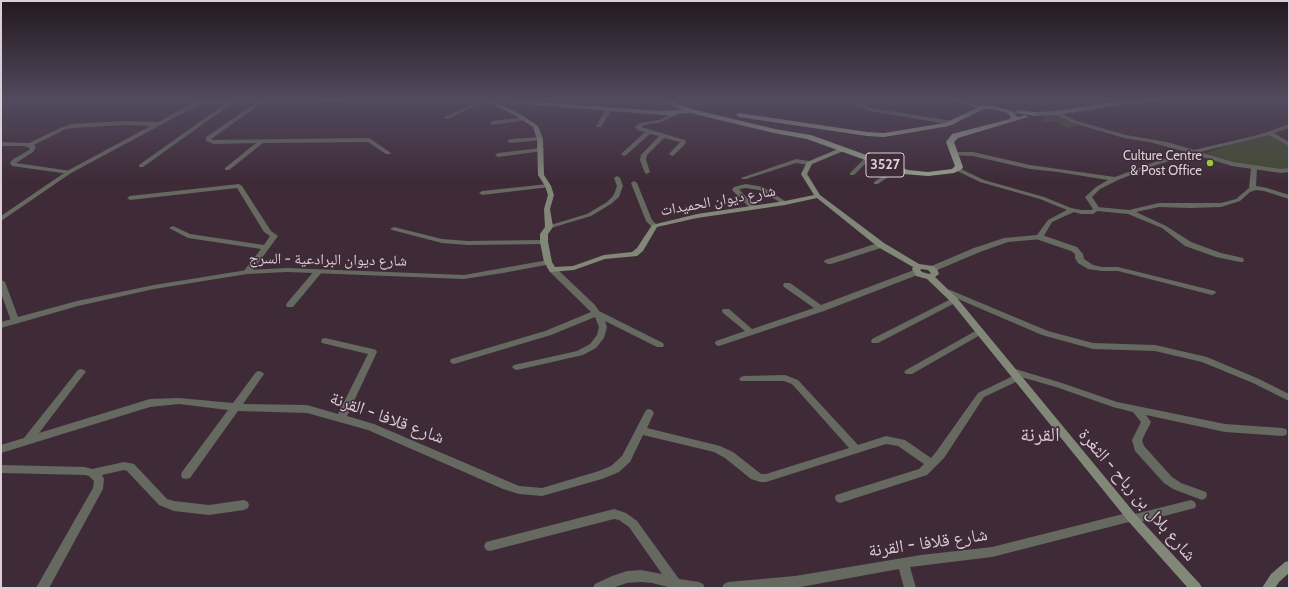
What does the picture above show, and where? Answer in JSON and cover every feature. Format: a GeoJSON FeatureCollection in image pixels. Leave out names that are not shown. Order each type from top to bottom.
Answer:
{"type":"FeatureCollection","features":[{"type":"Feature","properties":{"kind":"main road"},"geometry":{"type":"LineString","coordinates":[[536,127],[540,139],[541,175],[548,186],[551,195],[547,208],[549,227],[544,234],[544,242],[551,266]]}},
{"type":"Feature","properties":{"kind":"main road","name":"3527"},"geometry":{"type":"LineString","coordinates":[[761,127],[808,137],[906,172],[928,174],[954,171],[957,169]]}},
{"type":"Feature","properties":{"kind":"main road","name":"3527"},"geometry":{"type":"LineString","coordinates":[[816,127],[884,135],[931,127]]}},
{"type":"Feature","properties":{"kind":"main road"},"geometry":{"type":"LineString","coordinates":[[956,127],[960,129],[975,129]]}},
{"type":"Feature","properties":{"kind":"main road"},"geometry":{"type":"LineString","coordinates":[[957,169],[959,167],[958,161],[950,142],[955,136],[981,127]]}},
{"type":"Feature","properties":{"kind":"main road"},"geometry":{"type":"LineString","coordinates":[[830,144],[834,148],[834,152]]}},
{"type":"Feature","properties":{"kind":"main road"},"geometry":{"type":"LineString","coordinates":[[855,153],[840,150],[834,152],[809,163],[804,174],[818,196],[881,245],[917,269],[923,276],[931,273]]}},
{"type":"Feature","properties":{"kind":"main road","name":"شارع ديوان الحميدات"},"geometry":{"type":"LineString","coordinates":[[551,266],[574,268],[604,257],[634,254],[640,249],[654,226],[697,216],[785,203],[818,196]]}},
{"type":"Feature","properties":{"kind":"main road","name":"شارع بلال بن رباح - الثغرة"},"geometry":{"type":"LineString","coordinates":[[931,273],[1132,518],[1196,588]]}},
{"type":"Feature","properties":{"kind":"main road"},"geometry":{"type":"LineString","coordinates":[[1268,588],[1289,566]]}},
{"type":"Feature","properties":{"kind":"street"},"geometry":{"type":"LineString","coordinates":[[1,144],[30,144],[67,127]]}},
{"type":"Feature","properties":{"kind":"street"},"geometry":{"type":"LineString","coordinates":[[1,219],[69,172],[151,127]]}},
{"type":"Feature","properties":{"kind":"street"},"geometry":{"type":"LineString","coordinates":[[141,166],[195,127]]}},
{"type":"Feature","properties":{"kind":"street"},"geometry":{"type":"LineString","coordinates":[[224,127],[208,139],[212,142],[369,140],[388,153]]}},
{"type":"Feature","properties":{"kind":"street"},"geometry":{"type":"LineString","coordinates":[[638,127],[639,129],[683,142],[672,154]]}},
{"type":"Feature","properties":{"kind":"street"},"geometry":{"type":"LineString","coordinates":[[1094,127],[1126,137],[1149,140],[1232,164],[1281,171],[1289,170]]}},
{"type":"Feature","properties":{"kind":"street"},"geometry":{"type":"LineString","coordinates":[[1097,209],[1088,196],[1098,188],[1116,179],[1194,152],[1269,133],[1285,127]]}},
{"type":"Feature","properties":{"kind":"street"},"geometry":{"type":"LineString","coordinates":[[624,154],[649,132]]}},
{"type":"Feature","properties":{"kind":"street"},"geometry":{"type":"LineString","coordinates":[[1269,133],[1289,144]]}},
{"type":"Feature","properties":{"kind":"street"},"geometry":{"type":"LineString","coordinates":[[647,172],[643,160],[644,154],[662,136]]}},
{"type":"Feature","properties":{"kind":"street"},"geometry":{"type":"LineString","coordinates":[[510,141],[540,139]]}},
{"type":"Feature","properties":{"kind":"street"},"geometry":{"type":"LineString","coordinates":[[228,169],[261,142]]}},
{"type":"Feature","properties":{"kind":"street"},"geometry":{"type":"LineString","coordinates":[[30,144],[34,147],[33,150],[14,161],[13,164],[69,172]]}},
{"type":"Feature","properties":{"kind":"street"},"geometry":{"type":"LineString","coordinates":[[498,155],[541,150]]}},
{"type":"Feature","properties":{"kind":"street"},"geometry":{"type":"LineString","coordinates":[[954,152],[973,154],[1030,167],[1065,171],[1106,179],[1116,179]]}},
{"type":"Feature","properties":{"kind":"street"},"geometry":{"type":"LineString","coordinates":[[852,174],[868,158]]}},
{"type":"Feature","properties":{"kind":"street"},"geometry":{"type":"LineString","coordinates":[[744,178],[797,161],[809,163]]}},
{"type":"Feature","properties":{"kind":"street"},"geometry":{"type":"LineString","coordinates":[[1252,189],[1254,168]]}},
{"type":"Feature","properties":{"kind":"street"},"geometry":{"type":"LineString","coordinates":[[876,183],[896,169]]}},
{"type":"Feature","properties":{"kind":"street"},"geometry":{"type":"LineString","coordinates":[[957,169],[982,181],[1042,198],[1073,210],[1093,212],[1097,209],[1128,212],[1164,227],[1188,244],[1219,255],[1240,260]]}},
{"type":"Feature","properties":{"kind":"street"},"geometry":{"type":"LineString","coordinates":[[549,227],[589,215],[609,203],[616,197],[620,186],[617,178]]}},
{"type":"Feature","properties":{"kind":"street"},"geometry":{"type":"LineString","coordinates":[[634,183],[649,220],[654,226]]}},
{"type":"Feature","properties":{"kind":"street"},"geometry":{"type":"LineString","coordinates":[[130,198],[239,186],[268,232],[274,236],[247,272]]}},
{"type":"Feature","properties":{"kind":"street"},"geometry":{"type":"LineString","coordinates":[[482,193],[548,186]]}},
{"type":"Feature","properties":{"kind":"street"},"geometry":{"type":"LineString","coordinates":[[753,208],[735,190],[736,188],[746,186],[761,188],[785,203]]}},
{"type":"Feature","properties":{"kind":"street"},"geometry":{"type":"LineString","coordinates":[[1128,212],[1159,205],[1196,206],[1225,204],[1238,200],[1252,189],[1265,189],[1289,197]]}},
{"type":"Feature","properties":{"kind":"street"},"geometry":{"type":"LineString","coordinates":[[1039,236],[1050,221],[1073,210]]}},
{"type":"Feature","properties":{"kind":"street"},"geometry":{"type":"LineString","coordinates":[[173,228],[188,236],[265,247]]}},
{"type":"Feature","properties":{"kind":"street"},"geometry":{"type":"LineString","coordinates":[[394,229],[442,241],[468,243],[544,242]]}},
{"type":"Feature","properties":{"kind":"street"},"geometry":{"type":"LineString","coordinates":[[931,273],[977,250],[1007,240],[1039,236],[1072,248],[1078,253],[1081,261],[1091,267],[1122,270],[1212,293]]}},
{"type":"Feature","properties":{"kind":"street"},"geometry":{"type":"LineString","coordinates":[[828,262],[881,245]]}},
{"type":"Feature","properties":{"kind":"street"},"geometry":{"type":"LineString","coordinates":[[517,367],[573,355],[593,346],[603,332],[602,322],[592,307],[551,266]]}},
{"type":"Feature","properties":{"kind":"street","name":"شارع ديوان البرادعية - السرج"},"geometry":{"type":"LineString","coordinates":[[1,325],[77,304],[154,286],[247,272],[287,270],[464,277],[551,266]]}},
{"type":"Feature","properties":{"kind":"street"},"geometry":{"type":"LineString","coordinates":[[719,343],[821,309],[917,269]]}},
{"type":"Feature","properties":{"kind":"street"},"geometry":{"type":"LineString","coordinates":[[290,305],[318,272]]}},
{"type":"Feature","properties":{"kind":"street"},"geometry":{"type":"LineString","coordinates":[[1,282],[15,321]]}},
{"type":"Feature","properties":{"kind":"street"},"geometry":{"type":"LineString","coordinates":[[787,285],[821,309]]}},
{"type":"Feature","properties":{"kind":"street"},"geometry":{"type":"LineString","coordinates":[[875,341],[951,296],[1038,331],[1100,347],[1155,348],[1204,359],[1256,381],[1289,398]]}},
{"type":"Feature","properties":{"kind":"street"},"geometry":{"type":"LineString","coordinates":[[726,311],[751,332]]}},
{"type":"Feature","properties":{"kind":"street"},"geometry":{"type":"LineString","coordinates":[[454,361],[548,333],[596,313],[660,345]]}},
{"type":"Feature","properties":{"kind":"street"},"geometry":{"type":"LineString","coordinates":[[909,372],[979,332]]}},
{"type":"Feature","properties":{"kind":"street"},"geometry":{"type":"LineString","coordinates":[[325,341],[373,352],[341,418]]}},
{"type":"Feature","properties":{"kind":"street"},"geometry":{"type":"LineString","coordinates":[[28,440],[80,372]]}},
{"type":"Feature","properties":{"kind":"street"},"geometry":{"type":"LineString","coordinates":[[186,475],[259,374]]}},
{"type":"Feature","properties":{"kind":"street"},"geometry":{"type":"LineString","coordinates":[[840,498],[923,472],[932,464],[981,395],[1014,374],[1059,385],[1116,405],[1225,428],[1282,432]]}},
{"type":"Feature","properties":{"kind":"street"},"geometry":{"type":"LineString","coordinates":[[744,379],[785,378],[795,382],[856,449]]}},
{"type":"Feature","properties":{"kind":"street","name":"شارع قلافا - القرنة"},"geometry":{"type":"LineString","coordinates":[[1,449],[150,403],[179,401],[234,407],[311,409],[378,430],[507,486],[542,492],[602,475],[615,469],[626,459],[649,413]]}},
{"type":"Feature","properties":{"kind":"street"},"geometry":{"type":"LineString","coordinates":[[1136,409],[1146,422],[1137,440],[1139,448],[1168,480],[1202,495]]}},
{"type":"Feature","properties":{"kind":"street"},"geometry":{"type":"LineString","coordinates":[[640,430],[716,449],[729,455],[754,476],[760,478],[766,478],[884,440],[892,440],[904,445],[932,464]]}},
{"type":"Feature","properties":{"kind":"street"},"geometry":{"type":"LineString","coordinates":[[1,469],[92,473],[124,466],[130,467],[163,502],[174,506],[221,510],[244,505]]}},
{"type":"Feature","properties":{"kind":"street"},"geometry":{"type":"LineString","coordinates":[[42,588],[98,489],[99,480],[92,473]]}},
{"type":"Feature","properties":{"kind":"street","name":"شارع قلافا - القرنة"},"geometry":{"type":"LineString","coordinates":[[728,588],[795,582],[921,560],[992,552],[1192,505]]}},
{"type":"Feature","properties":{"kind":"street"},"geometry":{"type":"LineString","coordinates":[[490,546],[614,514],[622,516],[633,524],[676,584]]}},
{"type":"Feature","properties":{"kind":"street"},"geometry":{"type":"LineString","coordinates":[[903,564],[910,588]]}},
{"type":"Feature","properties":{"kind":"street"},"geometry":{"type":"LineString","coordinates":[[599,588],[616,580],[630,576],[652,577],[676,584],[699,588]]}},
{"type":"Feature","properties":{"kind":"green space"},"geometry":{"type":"Polygon","coordinates":[[[1266,132],[1289,145],[1289,168],[1279,170],[1230,162],[1206,153],[1266,132]]]}},
{"type":"Feature","properties":{"kind":"place","name":"Culture Centre & Post Office"},"geometry":{"type":"Point","coordinates":[1210,163]}},
{"type":"Feature","properties":{"kind":"district","name":"القرنة"},"geometry":{"type":"Point","coordinates":[1040,435]}}]}
